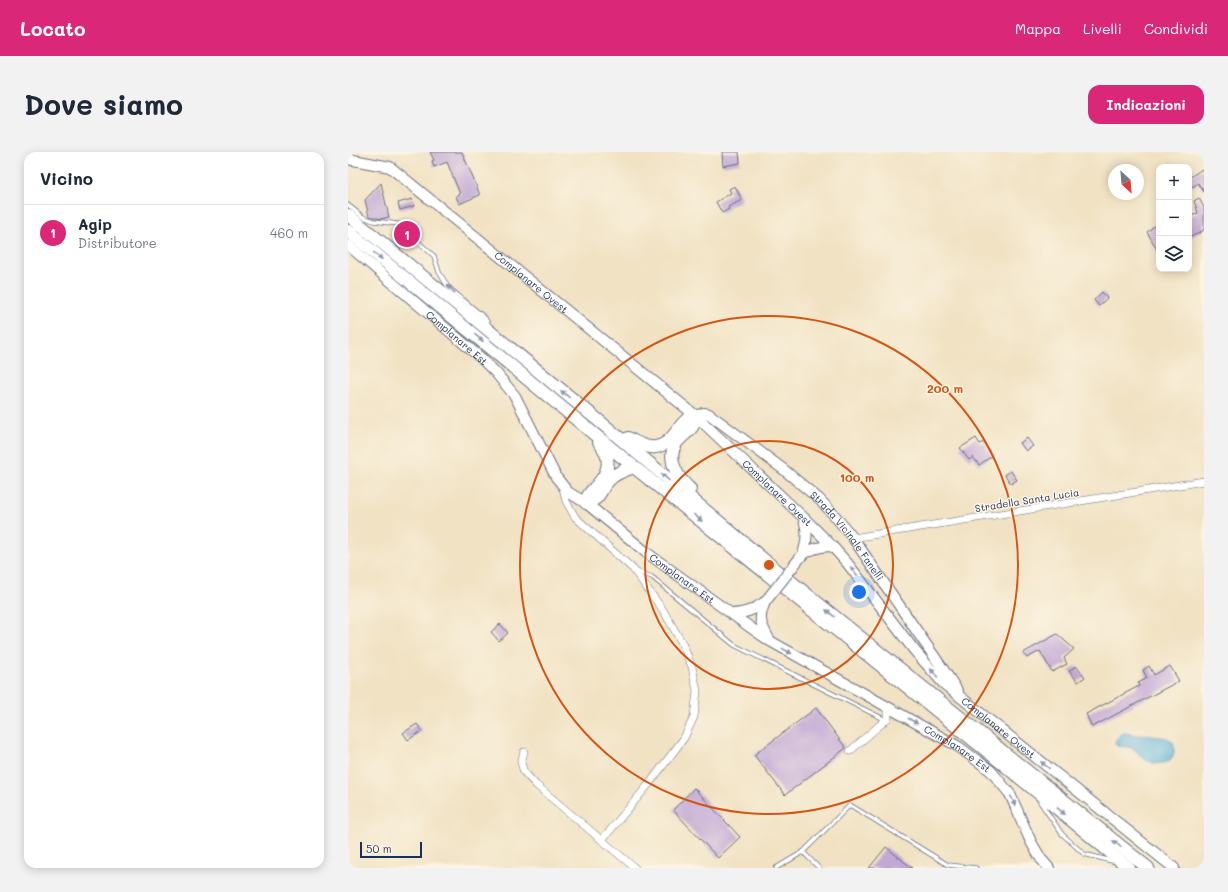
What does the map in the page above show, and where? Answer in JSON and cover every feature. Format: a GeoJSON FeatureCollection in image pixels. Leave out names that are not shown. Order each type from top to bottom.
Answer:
{"type":"FeatureCollection","features":[{"type":"Feature","properties":{"kind":"highway"},"geometry":{"type":"LineString","coordinates":[[348,215],[496,338],[604,425],[770,564],[1148,868]]}},
{"type":"Feature","properties":{"kind":"highway"},"geometry":{"type":"LineString","coordinates":[[348,231],[634,467],[1008,768],[1129,868]]}},
{"type":"Feature","properties":{"kind":"highway"},"geometry":{"type":"LineString","coordinates":[[604,425],[641,446],[650,448],[658,447],[667,442],[683,422],[688,418],[696,416],[695,425],[675,444],[673,460],[676,472],[684,484],[738,529],[770,564]]}},
{"type":"Feature","properties":{"kind":"highway"},"geometry":{"type":"LineString","coordinates":[[588,428],[606,451],[608,463],[604,476],[587,496],[586,504],[594,501],[598,497],[609,479],[621,471],[634,467]]}},
{"type":"Feature","properties":{"kind":"main road","name":"Complanare Ovest"},"geometry":{"type":"LineString","coordinates":[[348,159],[390,167],[696,416],[832,546],[848,564],[919,656],[943,683],[1174,868]]}},
{"type":"Feature","properties":{"kind":"main road","name":"Complanare Est"},"geometry":{"type":"LineString","coordinates":[[348,245],[482,359],[496,373],[515,396],[556,477],[568,492],[586,504],[648,553],[770,641],[959,747],[991,771],[1010,794],[1031,842],[1041,859],[1049,868]]}},
{"type":"Feature","properties":{"kind":"main road","name":"Strada Vicinale Fanelli"},"geometry":{"type":"LineString","coordinates":[[696,416],[703,413],[709,414],[783,469],[820,499],[852,538],[962,699]]}},
{"type":"Feature","properties":{"kind":"main road"},"geometry":{"type":"LineString","coordinates":[[731,614],[749,612],[765,602],[803,554],[807,541],[807,530],[803,517]]}},
{"type":"Feature","properties":{"kind":"main road"},"geometry":{"type":"LineString","coordinates":[[803,554],[821,546],[832,546]]}},
{"type":"Feature","properties":{"kind":"main road"},"geometry":{"type":"LineString","coordinates":[[765,602],[760,618],[762,627],[770,641]]}},
{"type":"Feature","properties":{"kind":"street","name":"Stradella Santa Lucia"},"geometry":{"type":"LineString","coordinates":[[852,538],[1204,481]]}},
{"type":"Feature","properties":{"kind":"street"},"geometry":{"type":"LineString","coordinates":[[563,486],[566,501],[576,517],[633,569],[663,610],[682,643],[692,667],[697,691],[694,716],[684,738],[649,784],[602,840]]}},
{"type":"Feature","properties":{"kind":"street"},"geometry":{"type":"LineString","coordinates":[[850,751],[888,718],[888,712],[884,705]]}},
{"type":"Feature","properties":{"kind":"street"},"geometry":{"type":"LineString","coordinates":[[524,752],[521,763],[524,772],[536,785],[635,868]]}},
{"type":"Feature","properties":{"kind":"lane"},"geometry":{"type":"LineString","coordinates":[[348,205],[362,217],[374,221],[398,224],[434,256],[439,272],[448,287],[485,318],[496,338]]}},
{"type":"Feature","properties":{"kind":"lane"},"geometry":{"type":"LineString","coordinates":[[633,569],[652,577],[734,645],[886,720]]}},
{"type":"Feature","properties":{"kind":"lane"},"geometry":{"type":"LineString","coordinates":[[1008,768],[1020,783],[1031,793]]}},
{"type":"Feature","properties":{"kind":"lane"},"geometry":{"type":"LineString","coordinates":[[1036,798],[1042,803],[1062,834],[1084,854],[1111,860],[1124,868]]}},
{"type":"Feature","properties":{"kind":"lane"},"geometry":{"type":"LineString","coordinates":[[776,868],[803,852],[850,805],[948,865],[976,868]]}},
{"type":"Feature","properties":{"kind":"lane"},"geometry":{"type":"LineString","coordinates":[[803,852],[819,868]]}},
{"type":"Feature","properties":{"kind":"water"},"geometry":{"type":"Polygon","coordinates":[[[1124,733],[1168,738],[1173,743],[1174,753],[1169,760],[1165,762],[1151,762],[1144,759],[1132,748],[1117,746],[1115,743],[1116,739],[1124,733]]]}},
{"type":"Feature","properties":{"kind":"building"},"geometry":{"type":"Polygon","coordinates":[[[430,152],[462,152],[480,195],[459,204],[456,196],[460,194],[447,162],[434,167],[432,161],[434,160],[430,152]]]}},
{"type":"Feature","properties":{"kind":"building"},"geometry":{"type":"Polygon","coordinates":[[[722,152],[739,152],[740,163],[723,166],[722,152]]]}},
{"type":"Feature","properties":{"kind":"building"},"geometry":{"type":"Polygon","coordinates":[[[1202,169],[1204,173],[1204,192],[1198,183],[1193,187],[1192,186],[1192,176],[1202,169]]]}},
{"type":"Feature","properties":{"kind":"building"},"geometry":{"type":"Polygon","coordinates":[[[381,183],[389,217],[381,219],[369,216],[365,200],[381,183]]]}},
{"type":"Feature","properties":{"kind":"building"},"geometry":{"type":"Polygon","coordinates":[[[735,186],[742,200],[728,207],[729,209],[722,213],[716,202],[731,193],[729,189],[735,186]]]}},
{"type":"Feature","properties":{"kind":"building"},"geometry":{"type":"Polygon","coordinates":[[[1199,198],[1204,208],[1204,230],[1192,236],[1192,216],[1198,213],[1194,201],[1199,198]]]}},
{"type":"Feature","properties":{"kind":"building"},"geometry":{"type":"Polygon","coordinates":[[[412,199],[414,206],[400,210],[398,203],[412,199]]]}},
{"type":"Feature","properties":{"kind":"building"},"geometry":{"type":"Polygon","coordinates":[[[1156,226],[1156,248],[1147,232],[1156,226]]]}},
{"type":"Feature","properties":{"kind":"building"},"geometry":{"type":"Polygon","coordinates":[[[1102,292],[1107,298],[1099,306],[1094,300],[1102,292]]]}},
{"type":"Feature","properties":{"kind":"building"},"geometry":{"type":"Polygon","coordinates":[[[976,438],[980,444],[983,442],[992,456],[979,465],[973,457],[969,460],[960,448],[976,438]]]}},
{"type":"Feature","properties":{"kind":"building"},"geometry":{"type":"Polygon","coordinates":[[[1027,438],[1033,446],[1026,451],[1020,443],[1027,438]]]}},
{"type":"Feature","properties":{"kind":"building"},"geometry":{"type":"Polygon","coordinates":[[[1011,471],[1017,480],[1011,484],[1005,475],[1011,471]]]}},
{"type":"Feature","properties":{"kind":"building"},"geometry":{"type":"Polygon","coordinates":[[[500,624],[508,633],[499,641],[491,632],[500,624]]]}},
{"type":"Feature","properties":{"kind":"building"},"geometry":{"type":"Polygon","coordinates":[[[1057,634],[1074,649],[1064,658],[1067,664],[1052,672],[1040,651],[1027,658],[1023,653],[1057,634]]]}},
{"type":"Feature","properties":{"kind":"building"},"geometry":{"type":"Polygon","coordinates":[[[1076,666],[1085,677],[1078,682],[1069,671],[1076,666]]]}},
{"type":"Feature","properties":{"kind":"building"},"geometry":{"type":"Polygon","coordinates":[[[1149,666],[1154,675],[1170,666],[1179,681],[1092,727],[1086,714],[1139,686],[1138,683],[1147,678],[1143,670],[1149,666]]]}},
{"type":"Feature","properties":{"kind":"building"},"geometry":{"type":"Polygon","coordinates":[[[816,708],[846,748],[785,795],[754,755],[816,708]]]}},
{"type":"Feature","properties":{"kind":"building"},"geometry":{"type":"Polygon","coordinates":[[[417,724],[422,731],[408,740],[403,733],[417,724]]]}},
{"type":"Feature","properties":{"kind":"building"},"geometry":{"type":"Polygon","coordinates":[[[694,788],[740,837],[718,858],[673,810],[694,788]]]}},
{"type":"Feature","properties":{"kind":"building"},"geometry":{"type":"Polygon","coordinates":[[[886,847],[912,868],[869,868],[886,847]]]}},
{"type":"Feature","properties":{"kind":"place","name":"Agip"},"geometry":{"type":"Point","coordinates":[407,234]}}]}
